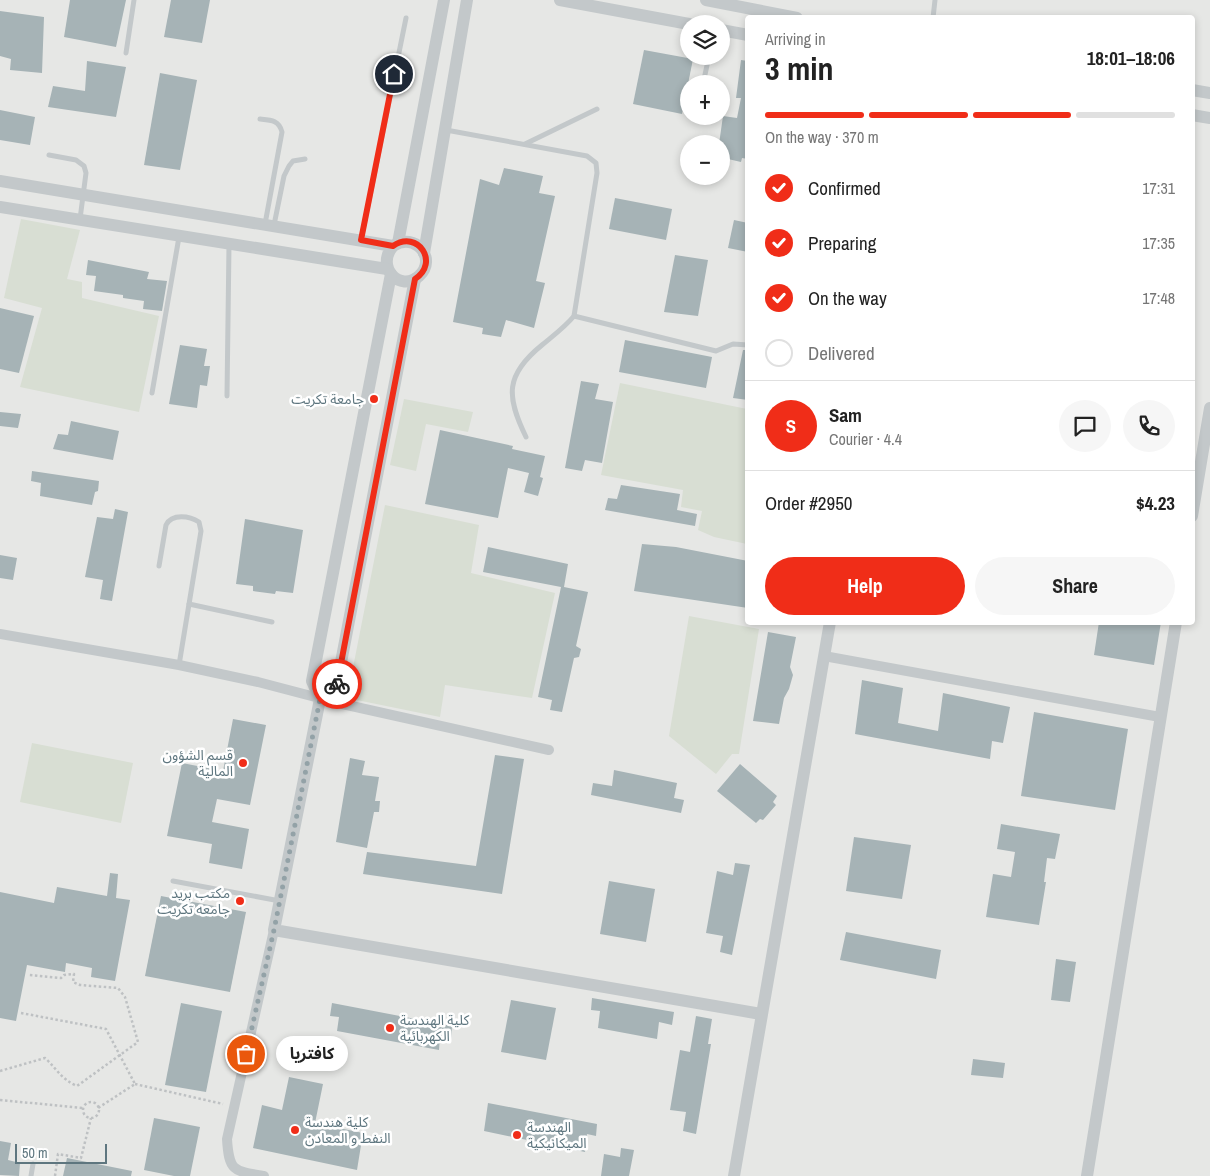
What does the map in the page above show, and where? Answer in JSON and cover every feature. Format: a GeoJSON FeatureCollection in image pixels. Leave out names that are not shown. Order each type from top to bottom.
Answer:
{"type":"FeatureCollection","features":[{"type":"Feature","properties":{"kind":"street"},"geometry":{"type":"LineString","coordinates":[[264,1176],[240,1172],[228,1159],[227,1139],[274,930],[320,699],[312,681],[389,271],[386,256],[395,244],[444,0]]}},
{"type":"Feature","properties":{"kind":"street"},"geometry":{"type":"LineString","coordinates":[[0,208],[389,271],[402,281],[415,279],[426,265],[424,253],[467,0]]}},
{"type":"Feature","properties":{"kind":"street"},"geometry":{"type":"LineString","coordinates":[[560,0],[680,22]]}},
{"type":"Feature","properties":{"kind":"street"},"geometry":{"type":"LineString","coordinates":[[706,0],[782,15]]}},
{"type":"Feature","properties":{"kind":"street"},"geometry":{"type":"LineString","coordinates":[[730,32],[745,34]]}},
{"type":"Feature","properties":{"kind":"street"},"geometry":{"type":"LineString","coordinates":[[1195,90],[1210,93]]}},
{"type":"Feature","properties":{"kind":"street"},"geometry":{"type":"LineString","coordinates":[[1195,116],[1210,118]]}},
{"type":"Feature","properties":{"kind":"street"},"geometry":{"type":"LineString","coordinates":[[0,181],[361,240],[395,244],[406,241],[413,242],[420,246],[424,253]]}},
{"type":"Feature","properties":{"kind":"street"},"geometry":{"type":"LineString","coordinates":[[320,699],[337,683],[415,279]]}},
{"type":"Feature","properties":{"kind":"street"},"geometry":{"type":"LineString","coordinates":[[1195,500],[1208,431],[1210,408]]}},
{"type":"Feature","properties":{"kind":"street"},"geometry":{"type":"LineString","coordinates":[[734,1176],[829,625]]}},
{"type":"Feature","properties":{"kind":"street"},"geometry":{"type":"LineString","coordinates":[[1087,1176],[1175,625]]}},
{"type":"Feature","properties":{"kind":"street"},"geometry":{"type":"LineString","coordinates":[[0,634],[179,664],[258,682],[320,699],[548,750]]}},
{"type":"Feature","properties":{"kind":"street"},"geometry":{"type":"LineString","coordinates":[[824,656],[1160,717]]}},
{"type":"Feature","properties":{"kind":"street"},"geometry":{"type":"LineString","coordinates":[[274,930],[761,1014]]}},
{"type":"Feature","properties":{"kind":"lane"},"geometry":{"type":"LineString","coordinates":[[126,53],[134,0]]}},
{"type":"Feature","properties":{"kind":"lane"},"geometry":{"type":"LineString","coordinates":[[933,15],[935,0]]}},
{"type":"Feature","properties":{"kind":"lane"},"geometry":{"type":"LineString","coordinates":[[361,240],[406,18]]}},
{"type":"Feature","properties":{"kind":"lane"},"geometry":{"type":"LineString","coordinates":[[525,145],[597,109]]}},
{"type":"Feature","properties":{"kind":"lane"},"geometry":{"type":"LineString","coordinates":[[260,119],[275,122],[280,126],[282,132],[270,225]]}},
{"type":"Feature","properties":{"kind":"lane"},"geometry":{"type":"LineString","coordinates":[[446,130],[587,156],[596,163],[597,173],[574,316],[564,328],[522,364],[512,383],[516,416],[526,437]]}},
{"type":"Feature","properties":{"kind":"lane"},"geometry":{"type":"LineString","coordinates":[[49,155],[76,160],[82,164],[86,173],[80,220]]}},
{"type":"Feature","properties":{"kind":"lane"},"geometry":{"type":"LineString","coordinates":[[270,225],[285,173],[293,161],[305,158]]}},
{"type":"Feature","properties":{"kind":"lane"},"geometry":{"type":"LineString","coordinates":[[152,394],[179,236]]}},
{"type":"Feature","properties":{"kind":"lane"},"geometry":{"type":"LineString","coordinates":[[227,396],[229,245]]}},
{"type":"Feature","properties":{"kind":"lane"},"geometry":{"type":"LineString","coordinates":[[574,316],[716,351],[734,344],[745,346]]}},
{"type":"Feature","properties":{"kind":"lane"},"geometry":{"type":"LineString","coordinates":[[159,566],[168,520],[176,516],[199,522],[201,531],[179,664]]}},
{"type":"Feature","properties":{"kind":"lane"},"geometry":{"type":"LineString","coordinates":[[189,604],[272,622]]}},
{"type":"Feature","properties":{"kind":"lane"},"geometry":{"type":"LineString","coordinates":[[173,881],[280,901]]}},
{"type":"Feature","properties":{"kind":"lane"},"geometry":{"type":"LineString","coordinates":[[31,1176],[33,1164]]}},
{"type":"Feature","properties":{"kind":"path"},"geometry":{"type":"LineString","coordinates":[[0,1071],[45,1058],[54,1066],[62,1078],[77,1086],[138,1042],[125,997],[118,988],[80,985],[73,982],[74,974],[64,974],[61,978],[29,975]]}},
{"type":"Feature","properties":{"kind":"path"},"geometry":{"type":"LineString","coordinates":[[21,1013],[106,1029],[135,1084]]}},
{"type":"Feature","properties":{"kind":"path"},"geometry":{"type":"LineString","coordinates":[[98,1108],[135,1084],[234,1107]]}},
{"type":"Feature","properties":{"kind":"path"},"geometry":{"type":"LineString","coordinates":[[0,1100],[83,1108]]}},
{"type":"Feature","properties":{"kind":"path"},"geometry":{"type":"LineString","coordinates":[[56,1176],[58,1154],[82,1158],[91,1118],[97,1114],[98,1108],[94,1102],[87,1103],[83,1108],[84,1115],[91,1118]]}},
{"type":"Feature","properties":{"kind":"shaded area","name":"جامعة تكريت"},"geometry":{"type":"Polygon","coordinates":[[[0,0],[1210,0],[1210,1176],[0,1176],[0,0]]]}},
{"type":"Feature","properties":{"kind":"shaded area"},"geometry":{"type":"Polygon","coordinates":[[[21,219],[80,230],[67,279],[82,282],[82,298],[159,316],[139,412],[20,387],[42,308],[4,298],[21,219]]]}},
{"type":"Feature","properties":{"kind":"shaded area"},"geometry":{"type":"Polygon","coordinates":[[[620,383],[745,409],[745,544],[714,537],[698,530],[702,511],[681,507],[683,490],[601,475],[620,383]]]}},
{"type":"Feature","properties":{"kind":"shaded area"},"geometry":{"type":"Polygon","coordinates":[[[404,399],[473,412],[468,432],[426,424],[416,471],[390,465],[404,399]]]}},
{"type":"Feature","properties":{"kind":"shaded area"},"geometry":{"type":"Polygon","coordinates":[[[385,505],[479,525],[471,573],[555,593],[532,698],[445,685],[440,717],[347,698],[385,505]]]}},
{"type":"Feature","properties":{"kind":"shaded area"},"geometry":{"type":"Polygon","coordinates":[[[689,616],[759,629],[739,754],[732,754],[716,774],[669,736],[689,616]]]}},
{"type":"Feature","properties":{"kind":"shaded area"},"geometry":{"type":"Polygon","coordinates":[[[32,743],[133,763],[121,823],[20,802],[32,743]]]}},
{"type":"Feature","properties":{"kind":"building"},"geometry":{"type":"Polygon","coordinates":[[[70,0],[126,0],[116,47],[64,37],[70,0]]]}},
{"type":"Feature","properties":{"kind":"building"},"geometry":{"type":"Polygon","coordinates":[[[171,0],[210,0],[202,43],[164,37],[171,0]]]}},
{"type":"Feature","properties":{"kind":"building"},"geometry":{"type":"Polygon","coordinates":[[[0,11],[44,17],[42,73],[10,70],[11,59],[0,56],[0,11]]]}},
{"type":"Feature","properties":{"kind":"building"},"geometry":{"type":"Polygon","coordinates":[[[644,50],[680,57],[680,65],[692,65],[690,75],[680,75],[680,114],[633,104],[644,50]]]}},
{"type":"Feature","properties":{"kind":"building"},"geometry":{"type":"Polygon","coordinates":[[[741,60],[745,61],[745,158],[742,158],[741,162],[730,159],[730,135],[720,135],[722,125],[730,125],[730,117],[737,118],[741,98],[736,98],[741,60]]]}},
{"type":"Feature","properties":{"kind":"building"},"geometry":{"type":"Polygon","coordinates":[[[87,61],[126,67],[116,117],[48,107],[53,86],[85,91],[87,61]]]}},
{"type":"Feature","properties":{"kind":"building"},"geometry":{"type":"Polygon","coordinates":[[[160,73],[197,80],[180,170],[144,165],[160,73]]]}},
{"type":"Feature","properties":{"kind":"building"},"geometry":{"type":"Polygon","coordinates":[[[0,110],[35,117],[30,145],[0,140],[0,110]]]}},
{"type":"Feature","properties":{"kind":"building"},"geometry":{"type":"Polygon","coordinates":[[[504,168],[543,176],[539,193],[555,196],[536,281],[545,283],[534,328],[506,320],[501,337],[482,334],[483,328],[453,322],[480,179],[499,185],[504,168]]]}},
{"type":"Feature","properties":{"kind":"building"},"geometry":{"type":"Polygon","coordinates":[[[615,198],[672,209],[666,240],[609,229],[615,198]]]}},
{"type":"Feature","properties":{"kind":"building"},"geometry":{"type":"Polygon","coordinates":[[[734,220],[745,222],[745,251],[728,248],[734,220]]]}},
{"type":"Feature","properties":{"kind":"building"},"geometry":{"type":"Polygon","coordinates":[[[675,255],[708,260],[698,316],[664,312],[675,255]]]}},
{"type":"Feature","properties":{"kind":"building"},"geometry":{"type":"Polygon","coordinates":[[[88,260],[149,272],[147,279],[167,281],[162,311],[143,309],[144,301],[123,298],[123,295],[94,291],[96,276],[86,275],[88,260]]]}},
{"type":"Feature","properties":{"kind":"building"},"geometry":{"type":"Polygon","coordinates":[[[0,308],[34,316],[19,373],[0,369],[0,308]]]}},
{"type":"Feature","properties":{"kind":"building"},"geometry":{"type":"Polygon","coordinates":[[[625,340],[712,357],[706,388],[619,372],[625,340]]]}},
{"type":"Feature","properties":{"kind":"building"},"geometry":{"type":"Polygon","coordinates":[[[180,345],[207,349],[204,366],[210,366],[207,386],[200,385],[197,408],[169,404],[180,345]]]}},
{"type":"Feature","properties":{"kind":"building"},"geometry":{"type":"Polygon","coordinates":[[[743,350],[745,350],[745,400],[733,398],[743,350]]]}},
{"type":"Feature","properties":{"kind":"building"},"geometry":{"type":"Polygon","coordinates":[[[581,381],[599,384],[595,399],[613,402],[602,463],[585,460],[582,471],[565,468],[581,381]]]}},
{"type":"Feature","properties":{"kind":"building"},"geometry":{"type":"Polygon","coordinates":[[[0,412],[21,414],[18,428],[0,426],[0,412]]]}},
{"type":"Feature","properties":{"kind":"building"},"geometry":{"type":"Polygon","coordinates":[[[71,421],[119,431],[113,460],[53,449],[58,434],[68,435],[71,421]]]}},
{"type":"Feature","properties":{"kind":"building"},"geometry":{"type":"Polygon","coordinates":[[[440,430],[513,446],[512,449],[545,456],[540,477],[543,478],[538,496],[524,492],[529,473],[508,468],[498,518],[425,504],[440,430]]]}},
{"type":"Feature","properties":{"kind":"building"},"geometry":{"type":"Polygon","coordinates":[[[32,471],[99,481],[98,491],[95,492],[92,505],[40,496],[41,483],[31,481],[32,471]]]}},
{"type":"Feature","properties":{"kind":"building"},"geometry":{"type":"Polygon","coordinates":[[[621,485],[680,494],[677,510],[697,514],[695,526],[605,510],[608,498],[617,499],[621,485]]]}},
{"type":"Feature","properties":{"kind":"building"},"geometry":{"type":"Polygon","coordinates":[[[115,509],[128,512],[112,601],[100,599],[103,580],[85,577],[97,517],[113,519],[115,509]]]}},
{"type":"Feature","properties":{"kind":"building"},"geometry":{"type":"Polygon","coordinates":[[[245,519],[303,530],[293,593],[276,591],[275,594],[253,591],[253,586],[236,584],[245,519]]]}},
{"type":"Feature","properties":{"kind":"building"},"geometry":{"type":"Polygon","coordinates":[[[642,544],[676,547],[745,560],[745,608],[634,591],[642,544]]]}},
{"type":"Feature","properties":{"kind":"building"},"geometry":{"type":"Polygon","coordinates":[[[488,547],[568,564],[564,587],[588,592],[576,646],[581,649],[579,657],[574,658],[562,712],[550,710],[552,700],[538,697],[561,587],[483,572],[488,547]]]}},
{"type":"Feature","properties":{"kind":"building"},"geometry":{"type":"Polygon","coordinates":[[[0,555],[17,558],[13,580],[0,578],[0,555]]]}},
{"type":"Feature","properties":{"kind":"building"},"geometry":{"type":"Polygon","coordinates":[[[1099,625],[1161,625],[1154,665],[1094,655],[1099,625]]]}},
{"type":"Feature","properties":{"kind":"building"},"geometry":{"type":"Polygon","coordinates":[[[768,632],[796,637],[790,667],[793,675],[784,698],[779,724],[753,721],[768,632]]]}},
{"type":"Feature","properties":{"kind":"building"},"geometry":{"type":"Polygon","coordinates":[[[862,680],[903,688],[898,723],[938,731],[943,693],[1010,707],[1003,743],[992,741],[990,759],[855,734],[862,680]]]}},
{"type":"Feature","properties":{"kind":"building"},"geometry":{"type":"Polygon","coordinates":[[[1034,712],[1128,729],[1115,810],[1021,796],[1034,712]]]}},
{"type":"Feature","properties":{"kind":"building"},"geometry":{"type":"Polygon","coordinates":[[[233,719],[266,725],[250,805],[217,799],[212,822],[249,829],[242,869],[209,863],[212,844],[167,836],[182,763],[223,771],[233,719]]]}},
{"type":"Feature","properties":{"kind":"building"},"geometry":{"type":"Polygon","coordinates":[[[495,755],[524,759],[502,894],[363,874],[367,852],[476,866],[495,755]]]}},
{"type":"Feature","properties":{"kind":"building"},"geometry":{"type":"Polygon","coordinates":[[[350,758],[365,761],[362,775],[379,777],[375,801],[380,801],[379,812],[374,812],[367,848],[336,842],[350,758]]]}},
{"type":"Feature","properties":{"kind":"building"},"geometry":{"type":"Polygon","coordinates":[[[740,764],[777,796],[773,802],[776,805],[763,820],[760,819],[756,823],[717,791],[740,764]]]}},
{"type":"Feature","properties":{"kind":"building"},"geometry":{"type":"Polygon","coordinates":[[[614,770],[677,783],[674,798],[684,800],[681,813],[591,795],[593,783],[612,786],[614,770]]]}},
{"type":"Feature","properties":{"kind":"building"},"geometry":{"type":"Polygon","coordinates":[[[1001,824],[1060,834],[1055,859],[1047,858],[1044,882],[1046,882],[1039,925],[986,917],[993,874],[1011,877],[1015,852],[997,849],[1001,824]]]}},
{"type":"Feature","properties":{"kind":"building"},"geometry":{"type":"Polygon","coordinates":[[[854,837],[911,845],[902,899],[846,891],[854,837]]]}},
{"type":"Feature","properties":{"kind":"building"},"geometry":{"type":"Polygon","coordinates":[[[735,863],[750,865],[732,955],[720,952],[723,936],[706,933],[717,871],[733,875],[735,863]]]}},
{"type":"Feature","properties":{"kind":"building"},"geometry":{"type":"Polygon","coordinates":[[[110,873],[118,874],[116,898],[130,900],[115,981],[91,977],[92,968],[66,963],[65,972],[27,965],[16,1021],[0,1018],[0,892],[54,903],[57,887],[107,896],[110,873]]]}},
{"type":"Feature","properties":{"kind":"building"},"geometry":{"type":"Polygon","coordinates":[[[609,881],[655,889],[646,942],[600,934],[609,881]]]}},
{"type":"Feature","properties":{"kind":"building"},"geometry":{"type":"Polygon","coordinates":[[[161,896],[246,912],[230,992],[145,976],[161,896]]]}},
{"type":"Feature","properties":{"kind":"building"},"geometry":{"type":"Polygon","coordinates":[[[846,932],[941,950],[936,979],[840,960],[846,932]]]}},
{"type":"Feature","properties":{"kind":"building"},"geometry":{"type":"Polygon","coordinates":[[[1056,959],[1076,962],[1070,1002],[1051,1000],[1056,959]]]}},
{"type":"Feature","properties":{"kind":"building"},"geometry":{"type":"Polygon","coordinates":[[[592,998],[674,1012],[672,1025],[659,1022],[657,1039],[598,1028],[600,1011],[591,1010],[592,998]]]}},
{"type":"Feature","properties":{"kind":"building"},"geometry":{"type":"Polygon","coordinates":[[[511,1000],[556,1008],[546,1060],[501,1052],[511,1000]]]}},
{"type":"Feature","properties":{"kind":"building"},"geometry":{"type":"Polygon","coordinates":[[[181,1003],[222,1011],[206,1092],[165,1085],[181,1003]]]}},
{"type":"Feature","properties":{"kind":"building"},"geometry":{"type":"Polygon","coordinates":[[[332,1003],[452,1026],[451,1039],[440,1037],[439,1050],[337,1031],[339,1017],[330,1016],[332,1003]]]}},
{"type":"Feature","properties":{"kind":"building"},"geometry":{"type":"Polygon","coordinates":[[[696,1016],[712,1019],[708,1044],[711,1044],[696,1134],[683,1131],[686,1112],[670,1110],[680,1050],[690,1052],[696,1016]]]}},
{"type":"Feature","properties":{"kind":"building"},"geometry":{"type":"Polygon","coordinates":[[[973,1059],[1005,1063],[1003,1078],[971,1075],[973,1059]]]}},
{"type":"Feature","properties":{"kind":"building"},"geometry":{"type":"Polygon","coordinates":[[[289,1077],[323,1084],[315,1123],[363,1133],[357,1170],[253,1148],[262,1105],[282,1110],[289,1077]]]}},
{"type":"Feature","properties":{"kind":"building"},"geometry":{"type":"Polygon","coordinates":[[[488,1103],[597,1124],[596,1136],[587,1134],[585,1152],[484,1131],[488,1103]]]}},
{"type":"Feature","properties":{"kind":"building"},"geometry":{"type":"Polygon","coordinates":[[[154,1118],[200,1127],[190,1176],[174,1176],[144,1170],[154,1118]]]}},
{"type":"Feature","properties":{"kind":"building"},"geometry":{"type":"Polygon","coordinates":[[[0,1141],[11,1143],[8,1160],[20,1163],[19,1176],[0,1175],[0,1141]]]}},
{"type":"Feature","properties":{"kind":"building"},"geometry":{"type":"Polygon","coordinates":[[[621,1148],[634,1150],[629,1176],[601,1176],[604,1154],[620,1157],[621,1148]]]}},
{"type":"Feature","properties":{"kind":"building"},"geometry":{"type":"Polygon","coordinates":[[[67,1158],[132,1171],[131,1176],[63,1176],[67,1158]]]}},
{"type":"Feature","properties":{"kind":"way so far"},"geometry":{"type":"LineString","coordinates":[[246,1054],[274,930],[320,699],[337,684]]}},
{"type":"Feature","properties":{"kind":"place","name":"جامعة تكريت"},"geometry":{"type":"Point","coordinates":[374,399]}},
{"type":"Feature","properties":{"kind":"place","name":"قسم الشؤون المالية"},"geometry":{"type":"Point","coordinates":[243,763]}},
{"type":"Feature","properties":{"kind":"place","name":"مكتب بريد جامعه تكريت"},"geometry":{"type":"Point","coordinates":[240,901]}},
{"type":"Feature","properties":{"kind":"place","name":"كلية الهندسة الكهربائية"},"geometry":{"type":"Point","coordinates":[390,1028]}},
{"type":"Feature","properties":{"kind":"place","name":"كافتريا"},"geometry":{"type":"Point","coordinates":[246,1054]}},
{"type":"Feature","properties":{"kind":"place","name":"كلية هندسة النفط و المعادن"},"geometry":{"type":"Point","coordinates":[295,1130]}},
{"type":"Feature","properties":{"kind":"place","name":"الهندسة الميكانيكية"},"geometry":{"type":"Point","coordinates":[517,1135]}},
{"type":"Feature","properties":{"kind":"route"},"geometry":{"type":"LineString","coordinates":[[337,684],[415,279],[426,265],[424,253],[420,246],[413,242],[398,242],[393,246],[361,240],[394,74]]}}]}
